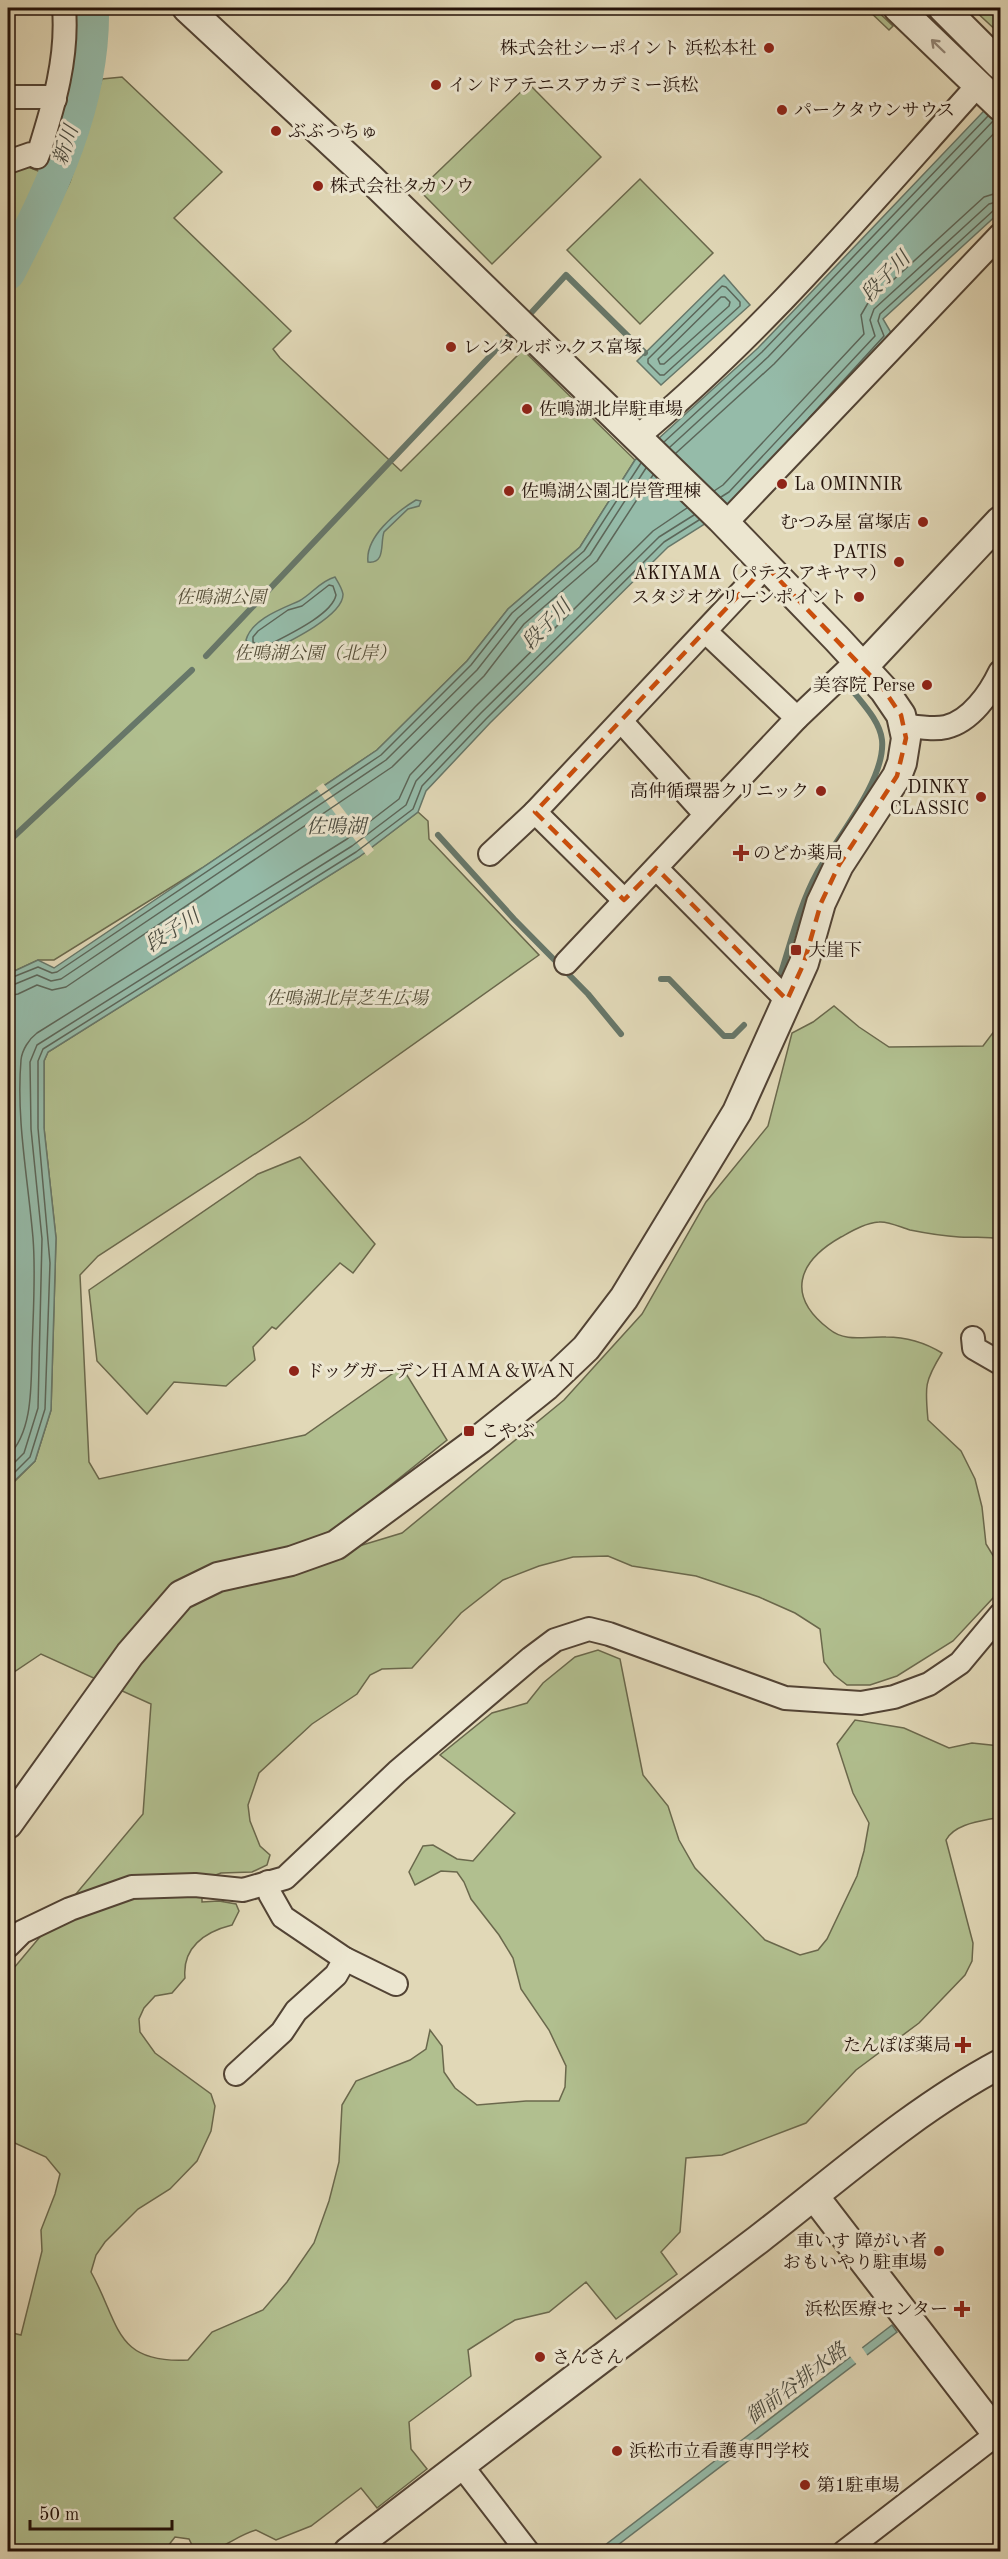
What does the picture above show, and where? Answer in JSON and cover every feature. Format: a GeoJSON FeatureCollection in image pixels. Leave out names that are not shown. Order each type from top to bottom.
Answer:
{"type":"FeatureCollection","features":[{"type":"Feature","properties":{"kind":"street"},"geometry":{"type":"LineString","coordinates":[[8,162],[30,154],[37,157],[62,68],[64,8]]}},
{"type":"Feature","properties":{"kind":"street"},"geometry":{"type":"LineString","coordinates":[[8,1824],[130,1654],[181,1595],[218,1577],[291,1561],[336,1545],[480,1439],[546,1386],[586,1348],[624,1298],[737,1112],[777,990],[804,963],[821,903],[839,865],[897,776],[906,738],[904,725],[894,703],[850,671],[766,566],[723,522],[370,178],[187,8]]}},
{"type":"Feature","properties":{"kind":"street"},"geometry":{"type":"LineString","coordinates":[[898,8],[1000,106]]}},
{"type":"Feature","properties":{"kind":"street"},"geometry":{"type":"LineString","coordinates":[[942,8],[999,58]]}},
{"type":"Feature","properties":{"kind":"street"},"geometry":{"type":"LineString","coordinates":[[639,442],[786,298],[978,85]]}},
{"type":"Feature","properties":{"kind":"street"},"geometry":{"type":"LineString","coordinates":[[8,97],[55,99]]}},
{"type":"Feature","properties":{"kind":"street"},"geometry":{"type":"LineString","coordinates":[[723,522],[1000,235]]}},
{"type":"Feature","properties":{"kind":"street"},"geometry":{"type":"LineString","coordinates":[[566,963],[797,718],[850,671],[1000,522]]}},
{"type":"Feature","properties":{"kind":"street"},"geometry":{"type":"LineString","coordinates":[[490,854],[535,812],[766,566]]}},
{"type":"Feature","properties":{"kind":"street"},"geometry":{"type":"LineString","coordinates":[[706,632],[797,718]]}},
{"type":"Feature","properties":{"kind":"street"},"geometry":{"type":"LineString","coordinates":[[904,725],[934,728],[957,722],[989,693],[1000,672]]}},
{"type":"Feature","properties":{"kind":"street"},"geometry":{"type":"LineString","coordinates":[[621,721],[705,814]]}},
{"type":"Feature","properties":{"kind":"street"},"geometry":{"type":"LineString","coordinates":[[535,812],[624,900]]}},
{"type":"Feature","properties":{"kind":"street"},"geometry":{"type":"LineString","coordinates":[[657,868],[777,990]]}},
{"type":"Feature","properties":{"kind":"street"},"geometry":{"type":"LineString","coordinates":[[973,1338],[974,1348],[1000,1363]]}},
{"type":"Feature","properties":{"kind":"street"},"geometry":{"type":"LineString","coordinates":[[8,1946],[22,1932],[70,1909],[132,1887],[195,1884],[243,1890],[285,1878],[398,1772],[555,1640],[589,1629],[609,1634],[785,1698],[861,1703],[894,1697],[929,1684],[960,1663],[1000,1615]]}},
{"type":"Feature","properties":{"kind":"street"},"geometry":{"type":"LineString","coordinates":[[268,1882],[270,1894],[283,1917],[345,1959],[396,1984]]}},
{"type":"Feature","properties":{"kind":"street"},"geometry":{"type":"LineString","coordinates":[[236,2074],[282,2032],[296,2011],[336,1975],[345,1959]]}},
{"type":"Feature","properties":{"kind":"street"},"geometry":{"type":"LineString","coordinates":[[348,2552],[920,2113],[959,2087],[1000,2064]]}},
{"type":"Feature","properties":{"kind":"street"},"geometry":{"type":"LineString","coordinates":[[814,2196],[999,2436],[844,2552]]}},
{"type":"Feature","properties":{"kind":"street"},"geometry":{"type":"LineString","coordinates":[[461,2465],[528,2552]]}},
{"type":"Feature","properties":{"kind":"highlighted area"},"geometry":{"type":"Polygon","coordinates":[[[766,566],[884,690],[901,715],[906,738],[897,776],[839,865],[821,903],[804,963],[787,1000],[656,868],[624,900],[535,812],[766,566]]]}},
{"type":"Feature","properties":{"kind":"green space"},"geometry":{"type":"Polygon","coordinates":[[[866,8],[874,8],[893,26],[889,30],[866,8]]]}},
{"type":"Feature","properties":{"kind":"green space"},"geometry":{"type":"Polygon","coordinates":[[[919,8],[927,8],[1000,80],[1000,85],[919,8]]]}},
{"type":"Feature","properties":{"kind":"green space"},"geometry":{"type":"Polygon","coordinates":[[[972,8],[992,8],[1000,15],[1000,34],[972,8]]]}},
{"type":"Feature","properties":{"kind":"green space","name":"佐鳴湖公園"},"geometry":{"type":"Polygon","coordinates":[[[122,77],[222,172],[174,218],[291,331],[273,349],[280,358],[401,471],[523,350],[635,460],[580,547],[508,609],[467,661],[377,750],[202,868],[54,960],[38,960],[8,974],[8,296],[26,267],[70,182],[102,79],[122,77]]]}},
{"type":"Feature","properties":{"kind":"green space"},"geometry":{"type":"Polygon","coordinates":[[[529,84],[601,157],[492,264],[419,190],[529,84]]]}},
{"type":"Feature","properties":{"kind":"green space"},"geometry":{"type":"Polygon","coordinates":[[[26,166],[48,175],[8,249],[8,170],[26,166]]]}},
{"type":"Feature","properties":{"kind":"green space"},"geometry":{"type":"Polygon","coordinates":[[[640,179],[713,253],[640,324],[567,250],[640,179]]]}},
{"type":"Feature","properties":{"kind":"green space","name":"佐鳴湖北岸芝生広場"},"geometry":{"type":"Polygon","coordinates":[[[418,812],[428,821],[429,839],[539,955],[304,1122],[98,1256],[80,1275],[89,1462],[99,1479],[305,1435],[402,1367],[447,1440],[336,1529],[221,1576],[230,1585],[402,1533],[564,1400],[642,1314],[706,1202],[768,1126],[792,1033],[813,1022],[834,1006],[859,1027],[889,1047],[983,1046],[1000,1027],[1000,1239],[934,1234],[883,1222],[869,1224],[841,1237],[815,1257],[802,1280],[802,1292],[815,1317],[835,1333],[856,1338],[908,1339],[942,1353],[927,1385],[928,1420],[961,1451],[975,1479],[982,1507],[986,1544],[1000,1567],[1000,1581],[993,1598],[953,1641],[897,1676],[870,1685],[847,1685],[834,1675],[824,1662],[820,1629],[795,1613],[759,1597],[696,1576],[632,1566],[608,1556],[573,1557],[539,1566],[503,1580],[461,1613],[412,1668],[382,1669],[370,1675],[357,1694],[312,1724],[259,1773],[248,1805],[250,1821],[260,1846],[270,1855],[267,1865],[252,1872],[221,1873],[202,1880],[202,1902],[219,1901],[236,1904],[239,1911],[232,1925],[212,1932],[197,1943],[187,1958],[185,1978],[172,1993],[155,1996],[144,2008],[139,2019],[140,2032],[155,2053],[211,2094],[215,2106],[211,2131],[197,2161],[170,2189],[138,2209],[105,2242],[96,2255],[91,2272],[115,2324],[132,2348],[146,2355],[164,2360],[188,2360],[212,2332],[263,2310],[287,2282],[314,2243],[329,2201],[339,2162],[342,2105],[356,2081],[410,2060],[426,2049],[430,2030],[442,2046],[444,2072],[455,2088],[477,2105],[559,2101],[565,2087],[566,2066],[549,2030],[521,1989],[513,1958],[499,1935],[471,1899],[457,1872],[441,1871],[415,1885],[409,1872],[423,1846],[433,1845],[457,1859],[473,1861],[515,1813],[440,1755],[492,1713],[527,1703],[543,1683],[575,1657],[598,1650],[620,1659],[643,1775],[668,1806],[679,1840],[695,1868],[765,1940],[800,1955],[818,1950],[827,1939],[857,1876],[864,1851],[869,1823],[853,1793],[837,1744],[855,1720],[904,1728],[949,1748],[972,1743],[1000,1746],[1000,1817],[963,1826],[950,1834],[946,1840],[973,1943],[972,1961],[965,1975],[919,2023],[856,2070],[806,2123],[722,2155],[686,2158],[680,2232],[661,2252],[677,2274],[616,2319],[586,2282],[549,2312],[515,2320],[468,2350],[471,2376],[409,2422],[411,2449],[427,2469],[377,2508],[361,2488],[311,2526],[276,2540],[256,2530],[214,2549],[195,2551],[189,2539],[175,2537],[164,2551],[8,2551],[8,2332],[21,2335],[42,2251],[41,2230],[60,2174],[46,2157],[8,2140],[8,1975],[143,1814],[151,1704],[41,1654],[8,1676],[8,1488],[35,1461],[51,1410],[56,1238],[44,1128],[44,1061],[48,1052],[359,857],[418,812]]]}},
{"type":"Feature","properties":{"kind":"green space"},"geometry":{"type":"Polygon","coordinates":[[[300,1157],[375,1244],[353,1273],[340,1263],[276,1329],[272,1327],[253,1347],[255,1360],[226,1386],[174,1382],[147,1414],[97,1361],[89,1290],[258,1174],[300,1157]]]}},
{"type":"Feature","properties":{"kind":"water"},"geometry":{"type":"Polygon","coordinates":[[[1000,94],[1000,212],[883,319],[893,336],[738,503],[668,547],[490,723],[426,791],[418,812],[359,857],[48,1052],[44,1061],[44,1128],[56,1238],[51,1410],[35,1461],[8,1487],[8,974],[38,960],[54,968],[377,750],[467,661],[508,609],[580,547],[635,460],[758,348],[1000,94]]]}},
{"type":"Feature","properties":{"kind":"water"},"geometry":{"type":"Polygon","coordinates":[[[724,275],[750,305],[661,385],[637,361],[724,275]]]}},
{"type":"Feature","properties":{"kind":"water"},"geometry":{"type":"Polygon","coordinates":[[[416,500],[421,501],[419,506],[408,509],[384,532],[378,560],[368,562],[371,543],[383,526],[416,500]]]}},
{"type":"Feature","properties":{"kind":"water"},"geometry":{"type":"Polygon","coordinates":[[[335,577],[343,594],[341,603],[333,612],[310,630],[282,645],[262,655],[254,652],[246,640],[254,626],[276,611],[299,601],[325,581],[335,577]]]}},
{"type":"Feature","properties":{"kind":"water"},"geometry":{"type":"Polygon","coordinates":[[[892,2325],[897,2332],[610,2551],[596,2552],[892,2325]]]}},
{"type":"Feature","properties":{"kind":"pier"},"geometry":{"type":"Polygon","coordinates":[[[323,783],[374,850],[367,856],[316,788],[323,783]]]}},
{"type":"Feature","properties":{"kind":"pier"},"geometry":{"type":"Polygon","coordinates":[[[861,2346],[869,2358],[858,2366],[849,2355],[861,2346]]]}},
{"type":"Feature","properties":{"kind":"waterway","name":"新川"},"geometry":{"type":"LineString","coordinates":[[8,273],[54,178],[78,112],[91,43],[92,8]]}},
{"type":"Feature","properties":{"kind":"waterway"},"geometry":{"type":"LineString","coordinates":[[531,313],[566,275],[645,353]]}},
{"type":"Feature","properties":{"kind":"waterway"},"geometry":{"type":"LineString","coordinates":[[206,656],[510,335]]}},
{"type":"Feature","properties":{"kind":"waterway"},"geometry":{"type":"LineString","coordinates":[[8,842],[192,670]]}},
{"type":"Feature","properties":{"kind":"waterway"},"geometry":{"type":"LineString","coordinates":[[780,976],[796,923],[811,885],[868,790],[881,755],[882,740],[878,725],[849,686]]}},
{"type":"Feature","properties":{"kind":"waterway"},"geometry":{"type":"LineString","coordinates":[[438,835],[514,919],[588,994],[621,1034]]}},
{"type":"Feature","properties":{"kind":"waterway"},"geometry":{"type":"LineString","coordinates":[[661,979],[669,979],[724,1036],[733,1036],[744,1025]]}},
{"type":"Feature","properties":{"kind":"place","name":"株式会社シーポイント 浜松本社"},"geometry":{"type":"Point","coordinates":[769,48]}},
{"type":"Feature","properties":{"kind":"place","name":"インドアテニスアカデミー浜松"},"geometry":{"type":"Point","coordinates":[436,85]}},
{"type":"Feature","properties":{"kind":"place","name":"パークタウンサウス"},"geometry":{"type":"Point","coordinates":[782,110]}},
{"type":"Feature","properties":{"kind":"place","name":"ぶぶっちゅ"},"geometry":{"type":"Point","coordinates":[276,131]}},
{"type":"Feature","properties":{"kind":"place","name":"株式会社タカソウ"},"geometry":{"type":"Point","coordinates":[318,186]}},
{"type":"Feature","properties":{"kind":"place","name":"レンタルボックス富塚"},"geometry":{"type":"Point","coordinates":[451,347]}},
{"type":"Feature","properties":{"kind":"place","name":"佐鳴湖北岸駐車場"},"geometry":{"type":"Point","coordinates":[527,409]}},
{"type":"Feature","properties":{"kind":"place","name":"La OMINNIR"},"geometry":{"type":"Point","coordinates":[782,484]}},
{"type":"Feature","properties":{"kind":"place","name":"佐鳴湖公園北岸管理棟"},"geometry":{"type":"Point","coordinates":[509,491]}},
{"type":"Feature","properties":{"kind":"place","name":"むつみ屋 富塚店"},"geometry":{"type":"Point","coordinates":[923,522]}},
{"type":"Feature","properties":{"kind":"place","name":"PATIS AKIYAMA（パテス アキヤマ）"},"geometry":{"type":"Point","coordinates":[899,562]}},
{"type":"Feature","properties":{"kind":"place","name":"スタジオグリーンポイント"},"geometry":{"type":"Point","coordinates":[859,597]}},
{"type":"Feature","properties":{"kind":"place","name":"美容院 Perse"},"geometry":{"type":"Point","coordinates":[927,685]}},
{"type":"Feature","properties":{"kind":"place","name":"高仲循環器クリニック"},"geometry":{"type":"Point","coordinates":[821,791]}},
{"type":"Feature","properties":{"kind":"place","name":"DINKY CLASSIC"},"geometry":{"type":"Point","coordinates":[981,797]}},
{"type":"Feature","properties":{"kind":"place","name":"のどか薬局"},"geometry":{"type":"Point","coordinates":[741,853]}},
{"type":"Feature","properties":{"kind":"place","name":"大崖下"},"geometry":{"type":"Point","coordinates":[796,950]}},
{"type":"Feature","properties":{"kind":"place","name":"ドッグガーデンＨＡＭＡ＆ＷＡＮ"},"geometry":{"type":"Point","coordinates":[294,1371]}},
{"type":"Feature","properties":{"kind":"place","name":"こやぶ"},"geometry":{"type":"Point","coordinates":[469,1431]}},
{"type":"Feature","properties":{"kind":"place","name":"たんぽぽ薬局"},"geometry":{"type":"Point","coordinates":[963,2045]}},
{"type":"Feature","properties":{"kind":"place","name":"車いす 障がい者 おもいやり駐車場"},"geometry":{"type":"Point","coordinates":[939,2251]}},
{"type":"Feature","properties":{"kind":"place","name":"浜松医療センター"},"geometry":{"type":"Point","coordinates":[962,2309]}},
{"type":"Feature","properties":{"kind":"place","name":"さんさん"},"geometry":{"type":"Point","coordinates":[540,2357]}},
{"type":"Feature","properties":{"kind":"place","name":"浜松市立看護専門学校"},"geometry":{"type":"Point","coordinates":[617,2451]}},
{"type":"Feature","properties":{"kind":"place","name":"第1駐車場"},"geometry":{"type":"Point","coordinates":[805,2485]}},
{"type":"Feature","properties":{"kind":"water label","name":"段子川"},"geometry":{"type":"Point","coordinates":[885,276]}},
{"type":"Feature","properties":{"kind":"water label","name":"段子川"},"geometry":{"type":"Point","coordinates":[546,624]}},
{"type":"Feature","properties":{"kind":"water label","name":"佐鳴湖"},"geometry":{"type":"Point","coordinates":[336,826]}},
{"type":"Feature","properties":{"kind":"water label","name":"段子川"},"geometry":{"type":"Point","coordinates":[172,930]}},
{"type":"Feature","properties":{"kind":"water label","name":"御前谷排水路"},"geometry":{"type":"Point","coordinates":[796,2383]}},
{"type":"Feature","properties":{"kind":"park label","name":"佐鳴湖公園（北岸）"},"geometry":{"type":"Point","coordinates":[315,653]}}]}
